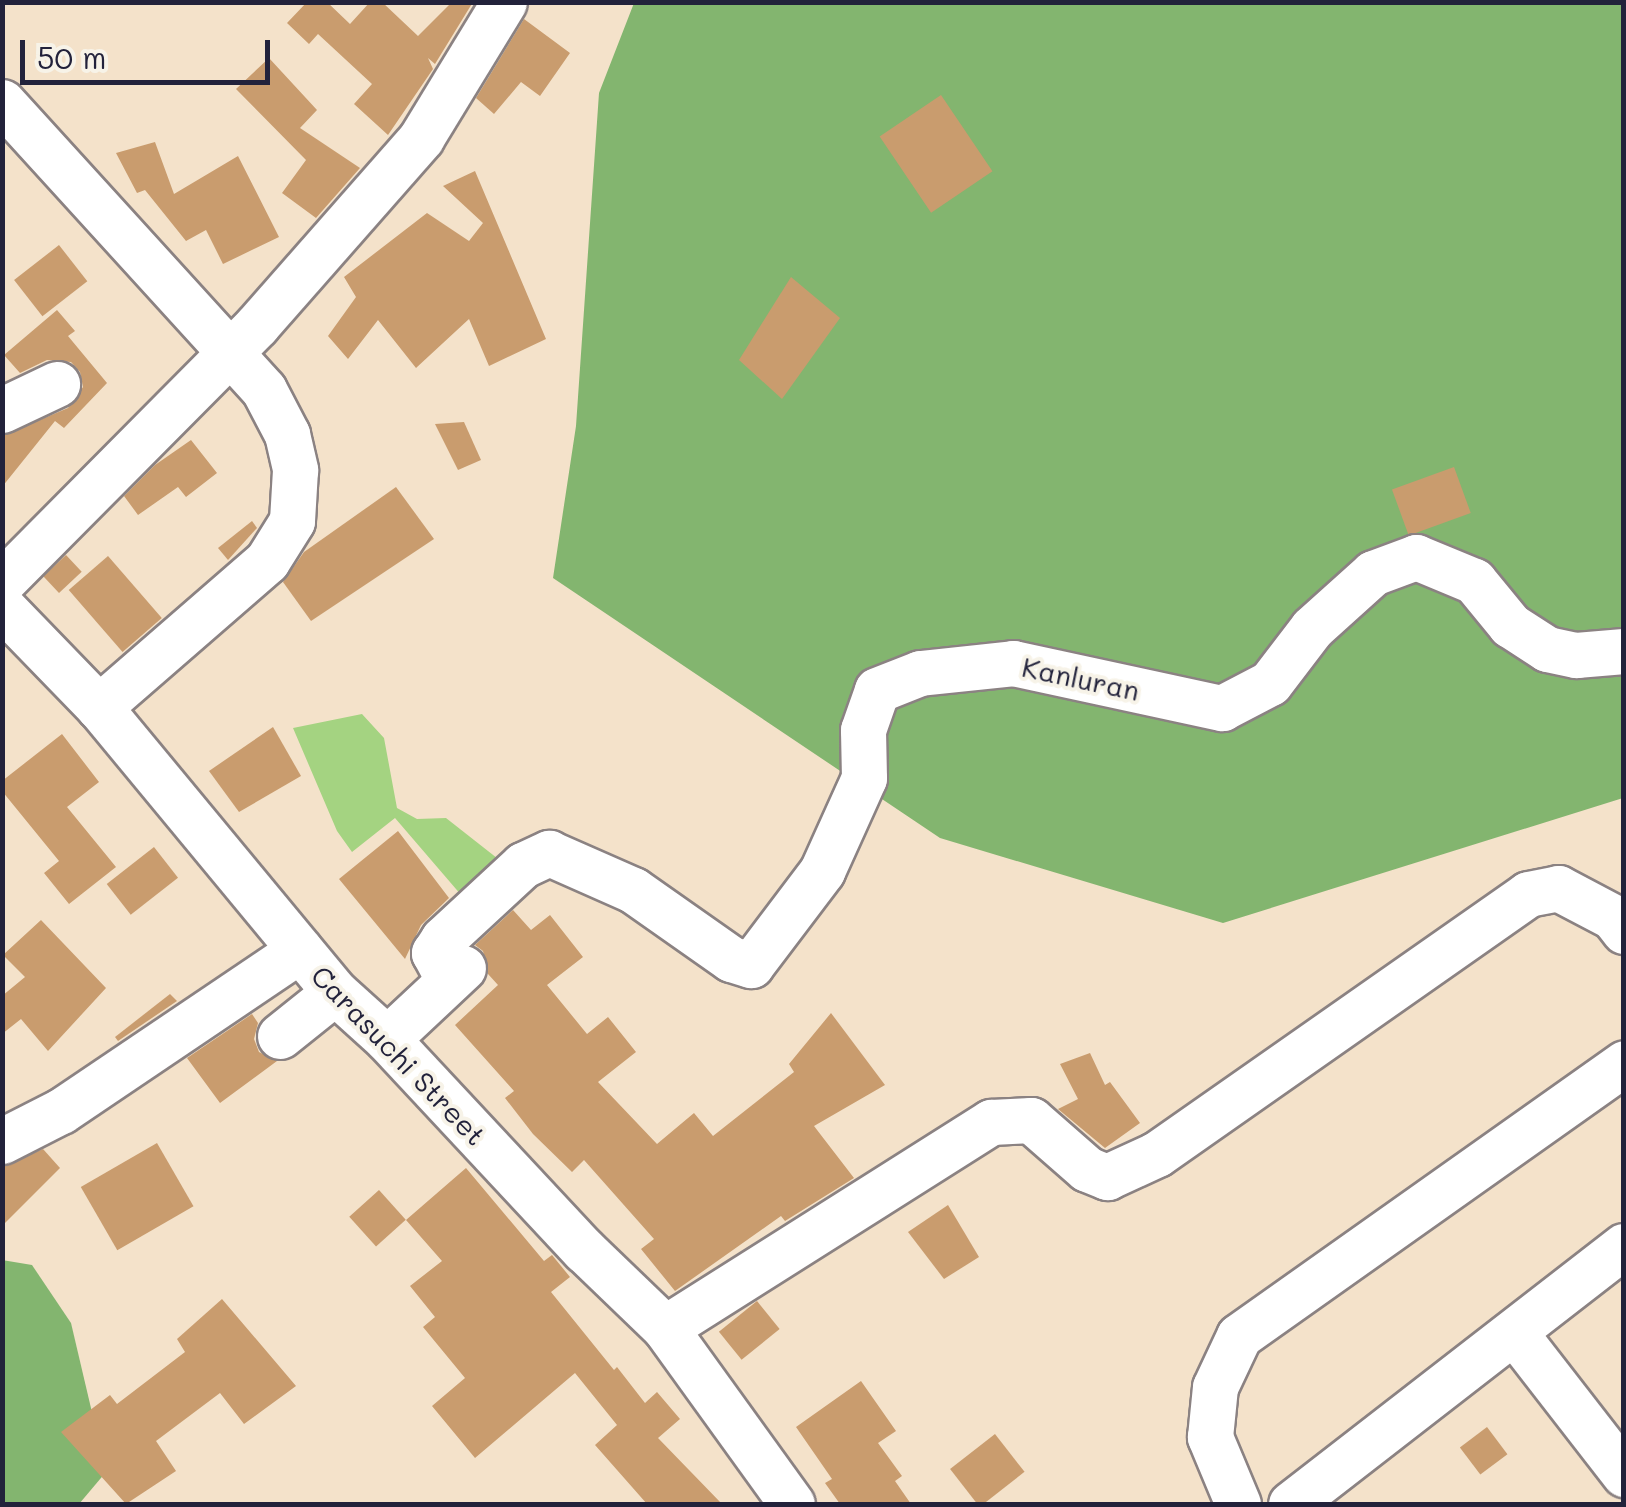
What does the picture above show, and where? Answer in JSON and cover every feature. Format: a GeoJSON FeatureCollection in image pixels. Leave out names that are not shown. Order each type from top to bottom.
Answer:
{"type":"FeatureCollection","features":[{"type":"Feature","properties":{"kind":"street"},"geometry":{"type":"LineString","coordinates":[[2,582],[230,352],[421,138],[504,2]]}},
{"type":"Feature","properties":{"kind":"street"},"geometry":{"type":"LineString","coordinates":[[2,102],[264,390],[287,434],[294,470],[292,521],[268,561],[99,707]]}},
{"type":"Feature","properties":{"kind":"street"},"geometry":{"type":"LineString","coordinates":[[2,410],[57,384]]}},
{"type":"Feature","properties":{"kind":"street","name":"Kanluran"},"geometry":{"type":"LineString","coordinates":[[387,1039],[456,973],[434,953],[443,939],[524,865],[549,853],[633,890],[731,959],[751,965],[822,871],[864,778],[863,730],[877,690],[920,673],[1013,663],[1222,708],[1270,683],[1312,628],[1372,573],[1416,558],[1474,580],[1510,625],[1547,649],[1576,655],[1624,651]]}},
{"type":"Feature","properties":{"kind":"street","name":"Carasuchi Street"},"geometry":{"type":"LineString","coordinates":[[2,606],[99,707],[335,992],[387,1039],[584,1250],[665,1328],[792,1504]]}},
{"type":"Feature","properties":{"kind":"street"},"geometry":{"type":"LineString","coordinates":[[665,1328],[991,1122],[1031,1120],[1087,1169],[1107,1177],[1157,1154],[1528,894],[1558,888],[1613,917],[1624,931]]}},
{"type":"Feature","properties":{"kind":"street"},"geometry":{"type":"LineString","coordinates":[[2,1141],[61,1111],[300,950]]}},
{"type":"Feature","properties":{"kind":"street"},"geometry":{"type":"LineString","coordinates":[[280,1036],[335,992]]}},
{"type":"Feature","properties":{"kind":"street"},"geometry":{"type":"LineString","coordinates":[[1238,1504],[1210,1437],[1215,1387],[1239,1336],[1624,1063]]}},
{"type":"Feature","properties":{"kind":"street"},"geometry":{"type":"LineString","coordinates":[[1291,1504],[1624,1246]]}},
{"type":"Feature","properties":{"kind":"street"},"geometry":{"type":"LineString","coordinates":[[1514,1332],[1624,1474]]}},
{"type":"Feature","properties":{"kind":"green space"},"geometry":{"type":"Polygon","coordinates":[[[634,3],[1623,3],[1623,798],[1223,923],[940,838],[553,578],[576,426],[599,93],[634,3]]]}},
{"type":"Feature","properties":{"kind":"green space"},"geometry":{"type":"Polygon","coordinates":[[[362,714],[384,738],[397,808],[417,819],[446,818],[502,862],[462,896],[395,818],[352,852],[337,831],[293,728],[362,714]]]}},
{"type":"Feature","properties":{"kind":"green space"},"geometry":{"type":"Polygon","coordinates":[[[2,1260],[32,1265],[71,1323],[106,1472],[79,1504],[3,1504],[2,1260]]]}},
{"type":"Feature","properties":{"kind":"building"},"geometry":{"type":"Polygon","coordinates":[[[307,2],[327,2],[350,24],[370,2],[382,2],[418,36],[452,2],[473,2],[435,64],[428,58],[433,69],[388,135],[354,104],[372,84],[318,34],[309,44],[287,23],[307,2]]]}},
{"type":"Feature","properties":{"kind":"building"},"geometry":{"type":"Polygon","coordinates":[[[524,19],[570,53],[540,96],[521,82],[494,114],[476,98],[524,19]]]}},
{"type":"Feature","properties":{"kind":"building"},"geometry":{"type":"Polygon","coordinates":[[[269,58],[317,110],[300,128],[360,168],[316,218],[282,193],[306,160],[236,89],[269,58]]]}},
{"type":"Feature","properties":{"kind":"building"},"geometry":{"type":"Polygon","coordinates":[[[941,95],[992,171],[931,213],[880,136],[941,95]]]}},
{"type":"Feature","properties":{"kind":"building"},"geometry":{"type":"Polygon","coordinates":[[[155,142],[174,194],[238,156],[279,237],[223,264],[206,230],[186,241],[145,190],[137,193],[116,153],[155,142]]]}},
{"type":"Feature","properties":{"kind":"building"},"geometry":{"type":"Polygon","coordinates":[[[475,171],[546,339],[489,366],[469,319],[416,368],[378,320],[348,359],[328,336],[356,297],[344,277],[427,213],[469,241],[483,223],[443,186],[475,171]]]}},
{"type":"Feature","properties":{"kind":"building"},"geometry":{"type":"Polygon","coordinates":[[[59,245],[87,281],[42,316],[14,280],[59,245]]]}},
{"type":"Feature","properties":{"kind":"building"},"geometry":{"type":"Polygon","coordinates":[[[791,277],[840,318],[782,399],[739,360],[791,277]]]}},
{"type":"Feature","properties":{"kind":"building"},"geometry":{"type":"Polygon","coordinates":[[[57,310],[75,331],[68,336],[107,383],[64,428],[55,421],[2,487],[2,436],[68,408],[83,387],[80,372],[71,362],[47,360],[20,373],[4,355],[57,310]]]}},
{"type":"Feature","properties":{"kind":"building"},"geometry":{"type":"Polygon","coordinates":[[[464,422],[481,460],[458,470],[435,424],[464,422]]]}},
{"type":"Feature","properties":{"kind":"building"},"geometry":{"type":"Polygon","coordinates":[[[191,440],[217,473],[186,497],[178,487],[138,515],[124,496],[155,465],[191,440]]]}},
{"type":"Feature","properties":{"kind":"building"},"geometry":{"type":"Polygon","coordinates":[[[1454,467],[1471,513],[1409,536],[1392,490],[1454,467]]]}},
{"type":"Feature","properties":{"kind":"building"},"geometry":{"type":"Polygon","coordinates":[[[396,487],[434,539],[311,621],[283,582],[304,552],[396,487]]]}},
{"type":"Feature","properties":{"kind":"building"},"geometry":{"type":"Polygon","coordinates":[[[252,521],[257,528],[228,560],[218,548],[252,521]]]}},
{"type":"Feature","properties":{"kind":"building"},"geometry":{"type":"Polygon","coordinates":[[[66,555],[82,572],[59,593],[43,576],[66,555]]]}},
{"type":"Feature","properties":{"kind":"building"},"geometry":{"type":"Polygon","coordinates":[[[108,556],[162,618],[123,652],[69,590],[108,556]]]}},
{"type":"Feature","properties":{"kind":"building"},"geometry":{"type":"Polygon","coordinates":[[[273,727],[301,776],[239,812],[209,771],[273,727]]]}},
{"type":"Feature","properties":{"kind":"building"},"geometry":{"type":"Polygon","coordinates":[[[62,734],[99,782],[67,807],[116,867],[69,904],[44,873],[59,861],[2,791],[2,781],[62,734]]]}},
{"type":"Feature","properties":{"kind":"building"},"geometry":{"type":"Polygon","coordinates":[[[398,831],[449,898],[421,925],[405,959],[339,879],[398,831]]]}},
{"type":"Feature","properties":{"kind":"building"},"geometry":{"type":"Polygon","coordinates":[[[154,847],[178,878],[131,915],[107,884],[154,847]]]}},
{"type":"Feature","properties":{"kind":"building"},"geometry":{"type":"Polygon","coordinates":[[[513,910],[531,930],[550,915],[583,957],[547,985],[587,1034],[608,1017],[636,1052],[598,1082],[657,1144],[694,1113],[713,1136],[794,1072],[789,1064],[831,1013],[885,1085],[814,1126],[854,1178],[785,1221],[781,1216],[675,1291],[641,1249],[654,1239],[584,1160],[572,1172],[533,1134],[505,1098],[514,1091],[455,1025],[498,985],[488,974],[483,951],[475,945],[513,910]]]}},
{"type":"Feature","properties":{"kind":"building"},"geometry":{"type":"Polygon","coordinates":[[[41,920],[106,988],[48,1051],[21,1019],[2,1034],[2,996],[25,977],[3,955],[41,920]]]}},
{"type":"Feature","properties":{"kind":"building"},"geometry":{"type":"Polygon","coordinates":[[[170,994],[177,1001],[118,1041],[115,1037],[170,994]]]}},
{"type":"Feature","properties":{"kind":"building"},"geometry":{"type":"Polygon","coordinates":[[[252,1014],[258,1023],[254,1039],[259,1052],[277,1061],[220,1103],[187,1058],[252,1014]]]}},
{"type":"Feature","properties":{"kind":"building"},"geometry":{"type":"Polygon","coordinates":[[[1090,1053],[1105,1085],[1110,1082],[1140,1123],[1105,1148],[1058,1109],[1078,1099],[1060,1064],[1090,1053]]]}},
{"type":"Feature","properties":{"kind":"building"},"geometry":{"type":"Polygon","coordinates":[[[157,1143],[193,1206],[117,1250],[81,1187],[157,1143]]]}},
{"type":"Feature","properties":{"kind":"building"},"geometry":{"type":"Polygon","coordinates":[[[43,1149],[60,1168],[2,1226],[2,1167],[43,1149]]]}},
{"type":"Feature","properties":{"kind":"building"},"geometry":{"type":"Polygon","coordinates":[[[466,1168],[544,1261],[552,1255],[570,1277],[551,1292],[614,1370],[617,1367],[645,1403],[657,1392],[680,1419],[658,1438],[722,1504],[647,1504],[595,1445],[617,1425],[575,1373],[475,1458],[432,1406],[465,1378],[423,1327],[435,1317],[410,1286],[442,1261],[406,1220],[466,1168]]]}},
{"type":"Feature","properties":{"kind":"building"},"geometry":{"type":"Polygon","coordinates":[[[379,1190],[406,1220],[376,1246],[349,1217],[379,1190]]]}},
{"type":"Feature","properties":{"kind":"building"},"geometry":{"type":"Polygon","coordinates":[[[948,1205],[979,1257],[944,1279],[908,1232],[948,1205]]]}},
{"type":"Feature","properties":{"kind":"building"},"geometry":{"type":"Polygon","coordinates":[[[222,1299],[296,1386],[244,1424],[220,1393],[156,1441],[176,1471],[126,1504],[61,1432],[110,1395],[117,1404],[185,1352],[177,1339],[222,1299]]]}},
{"type":"Feature","properties":{"kind":"building"},"geometry":{"type":"Polygon","coordinates":[[[757,1301],[780,1329],[742,1360],[719,1332],[757,1301]]]}},
{"type":"Feature","properties":{"kind":"building"},"geometry":{"type":"Polygon","coordinates":[[[861,1381],[896,1431],[878,1443],[902,1476],[895,1481],[911,1504],[840,1504],[825,1483],[832,1479],[796,1427],[861,1381]]]}},
{"type":"Feature","properties":{"kind":"building"},"geometry":{"type":"Polygon","coordinates":[[[1487,1427],[1507,1454],[1480,1475],[1460,1447],[1487,1427]]]}},
{"type":"Feature","properties":{"kind":"building"},"geometry":{"type":"Polygon","coordinates":[[[995,1434],[1025,1472],[983,1504],[977,1504],[950,1469],[995,1434]]]}}]}
